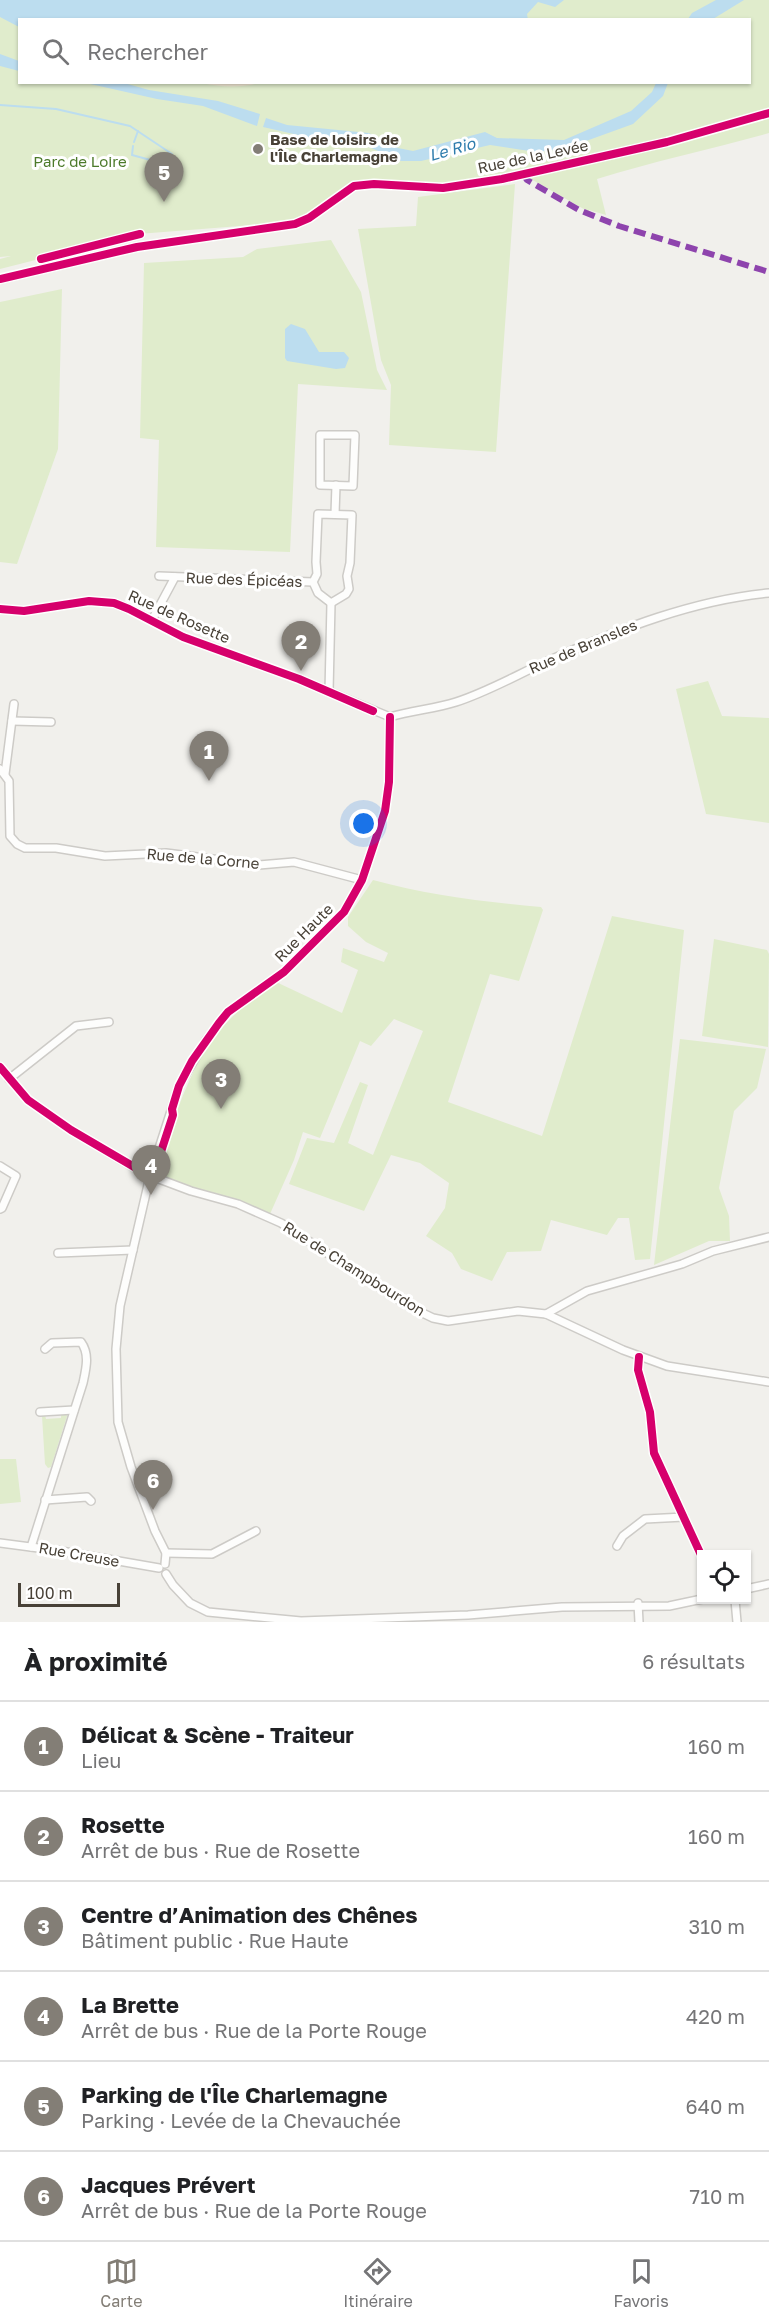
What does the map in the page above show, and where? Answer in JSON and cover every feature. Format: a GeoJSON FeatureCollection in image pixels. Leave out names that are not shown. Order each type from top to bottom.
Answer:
{"type":"FeatureCollection","features":[{"type":"Feature","properties":{"kind":"street","name":"Rue de la Levée"},"geometry":{"type":"LineString","coordinates":[[0,279],[138,247],[279,228],[309,218],[354,186],[374,184],[424,189],[502,179],[667,142],[769,113]]}},
{"type":"Feature","properties":{"kind":"street"},"geometry":{"type":"LineString","coordinates":[[321,435],[355,435],[353,486],[336,485],[320,485],[321,435]]}},
{"type":"Feature","properties":{"kind":"street"},"geometry":{"type":"LineString","coordinates":[[329,692],[331,603],[346,594],[350,584],[347,576],[351,563],[352,515],[335,514],[336,485]]}},
{"type":"Feature","properties":{"kind":"street","name":"Rue des Épicéas"},"geometry":{"type":"LineString","coordinates":[[331,603],[318,593],[313,582],[318,570],[318,514],[335,514]]}},
{"type":"Feature","properties":{"kind":"street","name":"Rue des Épicéas"},"geometry":{"type":"LineString","coordinates":[[159,576],[313,582]]}},
{"type":"Feature","properties":{"kind":"street","name":"Rue des Épicéas"},"geometry":{"type":"LineString","coordinates":[[152,620],[175,577]]}},
{"type":"Feature","properties":{"kind":"street","name":"Rue de Bransles"},"geometry":{"type":"LineString","coordinates":[[390,717],[457,702],[641,622],[744,595],[769,593]]}},
{"type":"Feature","properties":{"kind":"street","name":"Rue de Rosette"},"geometry":{"type":"LineString","coordinates":[[0,609],[24,611],[74,603],[102,602],[129,609],[183,637],[390,717]]}},
{"type":"Feature","properties":{"kind":"street","name":"Rue de la Corne"},"geometry":{"type":"LineString","coordinates":[[14,704],[2,771],[9,781],[10,836],[17,844],[25,848],[56,848],[105,856],[166,854],[259,865],[294,862],[362,880]]}},
{"type":"Feature","properties":{"kind":"street","name":"Rue Haute"},"geometry":{"type":"LineString","coordinates":[[166,1553],[147,1510],[118,1422],[116,1349],[120,1306],[150,1176],[179,1086],[206,1040],[228,1012],[284,972],[344,912],[362,880],[385,811],[389,782],[390,717]]}},
{"type":"Feature","properties":{"kind":"street"},"geometry":{"type":"LineString","coordinates":[[12,721],[51,722]]}},
{"type":"Feature","properties":{"kind":"street"},"geometry":{"type":"LineString","coordinates":[[9,1079],[76,1026],[109,1022]]}},
{"type":"Feature","properties":{"kind":"street","name":"Rue de Champbourdon"},"geometry":{"type":"LineString","coordinates":[[0,1067],[28,1100],[71,1131],[150,1176],[237,1204],[280,1223],[410,1307],[433,1318],[459,1321],[518,1311],[546,1314],[639,1357],[668,1366],[769,1382]]}},
{"type":"Feature","properties":{"kind":"street"},"geometry":{"type":"LineString","coordinates":[[0,1166],[16,1176],[3,1208],[0,1209]]}},
{"type":"Feature","properties":{"kind":"street"},"geometry":{"type":"LineString","coordinates":[[546,1314],[587,1291],[682,1264],[713,1251],[769,1237]]}},
{"type":"Feature","properties":{"kind":"street"},"geometry":{"type":"LineString","coordinates":[[58,1253],[133,1250]]}},
{"type":"Feature","properties":{"kind":"street"},"geometry":{"type":"LineString","coordinates":[[31,1547],[87,1363],[85,1347],[81,1342],[52,1343],[45,1349]]}},
{"type":"Feature","properties":{"kind":"street"},"geometry":{"type":"LineString","coordinates":[[639,1357],[638,1370],[650,1412],[654,1453],[699,1550]]}},
{"type":"Feature","properties":{"kind":"street"},"geometry":{"type":"LineString","coordinates":[[40,1412],[74,1410]]}},
{"type":"Feature","properties":{"kind":"street"},"geometry":{"type":"LineString","coordinates":[[45,1500],[87,1497],[91,1501]]}},
{"type":"Feature","properties":{"kind":"street"},"geometry":{"type":"LineString","coordinates":[[617,1546],[623,1536],[645,1519],[684,1517]]}},
{"type":"Feature","properties":{"kind":"street"},"geometry":{"type":"LineString","coordinates":[[256,1531],[212,1554],[166,1553],[162,1566],[169,1569],[166,1574],[190,1603],[221,1616],[325,1620],[425,1619],[562,1607],[669,1606],[697,1600]]}},
{"type":"Feature","properties":{"kind":"street","name":"Rue Creuse"},"geometry":{"type":"LineString","coordinates":[[0,1543],[162,1566]]}},
{"type":"Feature","properties":{"kind":"street"},"geometry":{"type":"LineString","coordinates":[[751,1588],[769,1584]]}},
{"type":"Feature","properties":{"kind":"street"},"geometry":{"type":"LineString","coordinates":[[735,1604],[737,1622]]}},
{"type":"Feature","properties":{"kind":"street"},"geometry":{"type":"LineString","coordinates":[[638,1605],[639,1622]]}},
{"type":"Feature","properties":{"kind":"street"},"geometry":{"type":"LineString","coordinates":[[515,1610],[516,1622]]}},
{"type":"Feature","properties":{"kind":"green space","name":"Parc de Loire"},"geometry":{"type":"Polygon","coordinates":[[[0,0],[769,0],[769,110],[620,150],[458,184],[424,187],[380,182],[343,190],[306,216],[280,223],[138,234],[0,269],[0,259],[11,256],[0,257],[0,0]]]}},
{"type":"Feature","properties":{"kind":"green space"},"geometry":{"type":"Polygon","coordinates":[[[769,116],[769,133],[597,179],[606,215],[589,210],[589,212],[529,178],[600,160],[613,160],[769,116]]]}},
{"type":"Feature","properties":{"kind":"green space"},"geometry":{"type":"Polygon","coordinates":[[[515,184],[496,452],[389,445],[391,385],[381,360],[358,229],[416,226],[418,197],[515,184]]]}},
{"type":"Feature","properties":{"kind":"green space"},"geometry":{"type":"Polygon","coordinates":[[[331,240],[361,292],[377,370],[387,390],[298,384],[290,552],[156,547],[159,440],[140,438],[144,263],[243,257],[257,249],[331,240]]]}},
{"type":"Feature","properties":{"kind":"green space"},"geometry":{"type":"Polygon","coordinates":[[[62,289],[58,449],[17,564],[0,562],[0,302],[62,289]]]}},
{"type":"Feature","properties":{"kind":"green space"},"geometry":{"type":"Polygon","coordinates":[[[708,681],[722,716],[769,718],[769,823],[706,814],[676,689],[708,681]]]}},
{"type":"Feature","properties":{"kind":"green space"},"geometry":{"type":"Polygon","coordinates":[[[373,880],[435,894],[541,907],[543,910],[519,981],[490,974],[448,1102],[542,1136],[612,916],[684,930],[650,1259],[635,1260],[629,1218],[618,1218],[607,1235],[551,1220],[541,1251],[507,1252],[492,1281],[461,1269],[452,1253],[426,1236],[445,1208],[449,1183],[420,1163],[391,1155],[364,1211],[289,1184],[307,1138],[334,1143],[360,1082],[368,1085],[348,1143],[373,1155],[423,1031],[394,1019],[371,1046],[360,1041],[320,1138],[303,1132],[294,1160],[270,1214],[155,1175],[177,1111],[197,1065],[212,1040],[237,1012],[274,981],[342,1013],[358,970],[341,962],[343,948],[384,962],[388,953],[366,942],[348,926],[348,917],[373,880]]]}},
{"type":"Feature","properties":{"kind":"green space"},"geometry":{"type":"Polygon","coordinates":[[[714,939],[767,950],[769,954],[768,1047],[702,1036],[714,939]]]}},
{"type":"Feature","properties":{"kind":"green space"},"geometry":{"type":"Polygon","coordinates":[[[680,1039],[766,1049],[757,1088],[734,1111],[719,1188],[729,1216],[730,1241],[709,1241],[654,1265],[680,1039]]]}},
{"type":"Feature","properties":{"kind":"green space"},"geometry":{"type":"Polygon","coordinates":[[[68,1413],[51,1467],[48,1468],[45,1464],[42,1416],[45,1415],[46,1419],[61,1418],[61,1414],[68,1413]]]}},
{"type":"Feature","properties":{"kind":"green space"},"geometry":{"type":"Polygon","coordinates":[[[0,1459],[16,1459],[21,1502],[0,1504],[0,1459]]]}},
{"type":"Feature","properties":{"kind":"sand"},"geometry":{"type":"Polygon","coordinates":[[[209,84],[254,84],[245,86],[209,84]]]}},
{"type":"Feature","properties":{"kind":"water"},"geometry":{"type":"Polygon","coordinates":[[[0,0],[564,0],[555,7],[538,2],[527,14],[528,18],[18,18],[18,26],[0,17],[0,0]]]}},
{"type":"Feature","properties":{"kind":"water"},"geometry":{"type":"Polygon","coordinates":[[[716,0],[744,0],[715,18],[689,18],[692,13],[716,0]]]}},
{"type":"Feature","properties":{"kind":"water"},"geometry":{"type":"Polygon","coordinates":[[[0,54],[18,61],[18,71],[0,66],[0,54]]]}},
{"type":"Feature","properties":{"kind":"water"},"geometry":{"type":"Polygon","coordinates":[[[90,84],[128,84],[149,90],[218,101],[260,114],[257,126],[203,106],[157,99],[90,84]]]}},
{"type":"Feature","properties":{"kind":"water","name":"Le Rio"},"geometry":{"type":"Polygon","coordinates":[[[656,84],[668,84],[663,96],[633,124],[564,149],[536,152],[490,145],[421,161],[401,161],[362,144],[320,140],[263,127],[266,118],[287,125],[369,133],[398,148],[413,151],[485,132],[497,138],[564,140],[631,111],[652,92],[656,84]]]}},
{"type":"Feature","properties":{"kind":"water"},"geometry":{"type":"Polygon","coordinates":[[[291,324],[305,329],[319,352],[344,352],[349,358],[345,368],[336,369],[287,361],[285,358],[285,329],[291,324]]]}},
{"type":"Feature","properties":{"kind":"waterway"},"geometry":{"type":"LineString","coordinates":[[0,105],[56,109],[130,126],[172,154]]}},
{"type":"Feature","properties":{"kind":"waterway"},"geometry":{"type":"LineString","coordinates":[[134,142],[138,131]]}},
{"type":"Feature","properties":{"kind":"waterway"},"geometry":{"type":"LineString","coordinates":[[133,146],[132,155],[165,164]]}},
{"type":"Feature","properties":{"kind":"marked path"},"geometry":{"type":"LineString","coordinates":[[523,174],[527,180],[579,210],[619,226],[769,272]]}},
{"type":"Feature","properties":{"kind":"cycle path"},"geometry":{"type":"LineString","coordinates":[[0,279],[137,247],[295,224],[309,218],[354,186],[374,184],[443,188],[502,179],[667,142],[769,113]]}},
{"type":"Feature","properties":{"kind":"cycle path"},"geometry":{"type":"LineString","coordinates":[[41,259],[140,234]]}},
{"type":"Feature","properties":{"kind":"cycle path"},"geometry":{"type":"LineString","coordinates":[[0,609],[24,611],[89,601],[114,603],[183,637],[299,679],[373,711]]}},
{"type":"Feature","properties":{"kind":"cycle path"},"geometry":{"type":"LineString","coordinates":[[143,1173],[146,1164],[156,1167],[173,1115],[172,1109],[179,1086],[192,1061],[219,1023],[228,1012],[284,972],[344,912],[362,880],[385,811],[389,782],[390,717]]}},
{"type":"Feature","properties":{"kind":"cycle path"},"geometry":{"type":"LineString","coordinates":[[0,1067],[28,1100],[71,1130],[141,1171]]}},
{"type":"Feature","properties":{"kind":"cycle path"},"geometry":{"type":"LineString","coordinates":[[639,1357],[638,1370],[650,1412],[654,1453],[699,1550]]}},
{"type":"Feature","properties":{"kind":"place","name":"Base de loisirs de l'Île Charlemagne"},"geometry":{"type":"Point","coordinates":[258,149]}},
{"type":"Feature","properties":{"kind":"place","name":"Parking de l'Île Charlemagne"},"geometry":{"type":"Point","coordinates":[164,202]}},
{"type":"Feature","properties":{"kind":"place","name":"Rosette"},"geometry":{"type":"Point","coordinates":[301,671]}},
{"type":"Feature","properties":{"kind":"place","name":"Délicat & Scène - Traiteur"},"geometry":{"type":"Point","coordinates":[209,781]}},
{"type":"Feature","properties":{"kind":"place","name":"Centre d’Animation des Chênes"},"geometry":{"type":"Point","coordinates":[221,1109]}},
{"type":"Feature","properties":{"kind":"place","name":"La Brette"},"geometry":{"type":"Point","coordinates":[151,1195]}},
{"type":"Feature","properties":{"kind":"place","name":"Jacques Prévert"},"geometry":{"type":"Point","coordinates":[153,1510]}}]}
